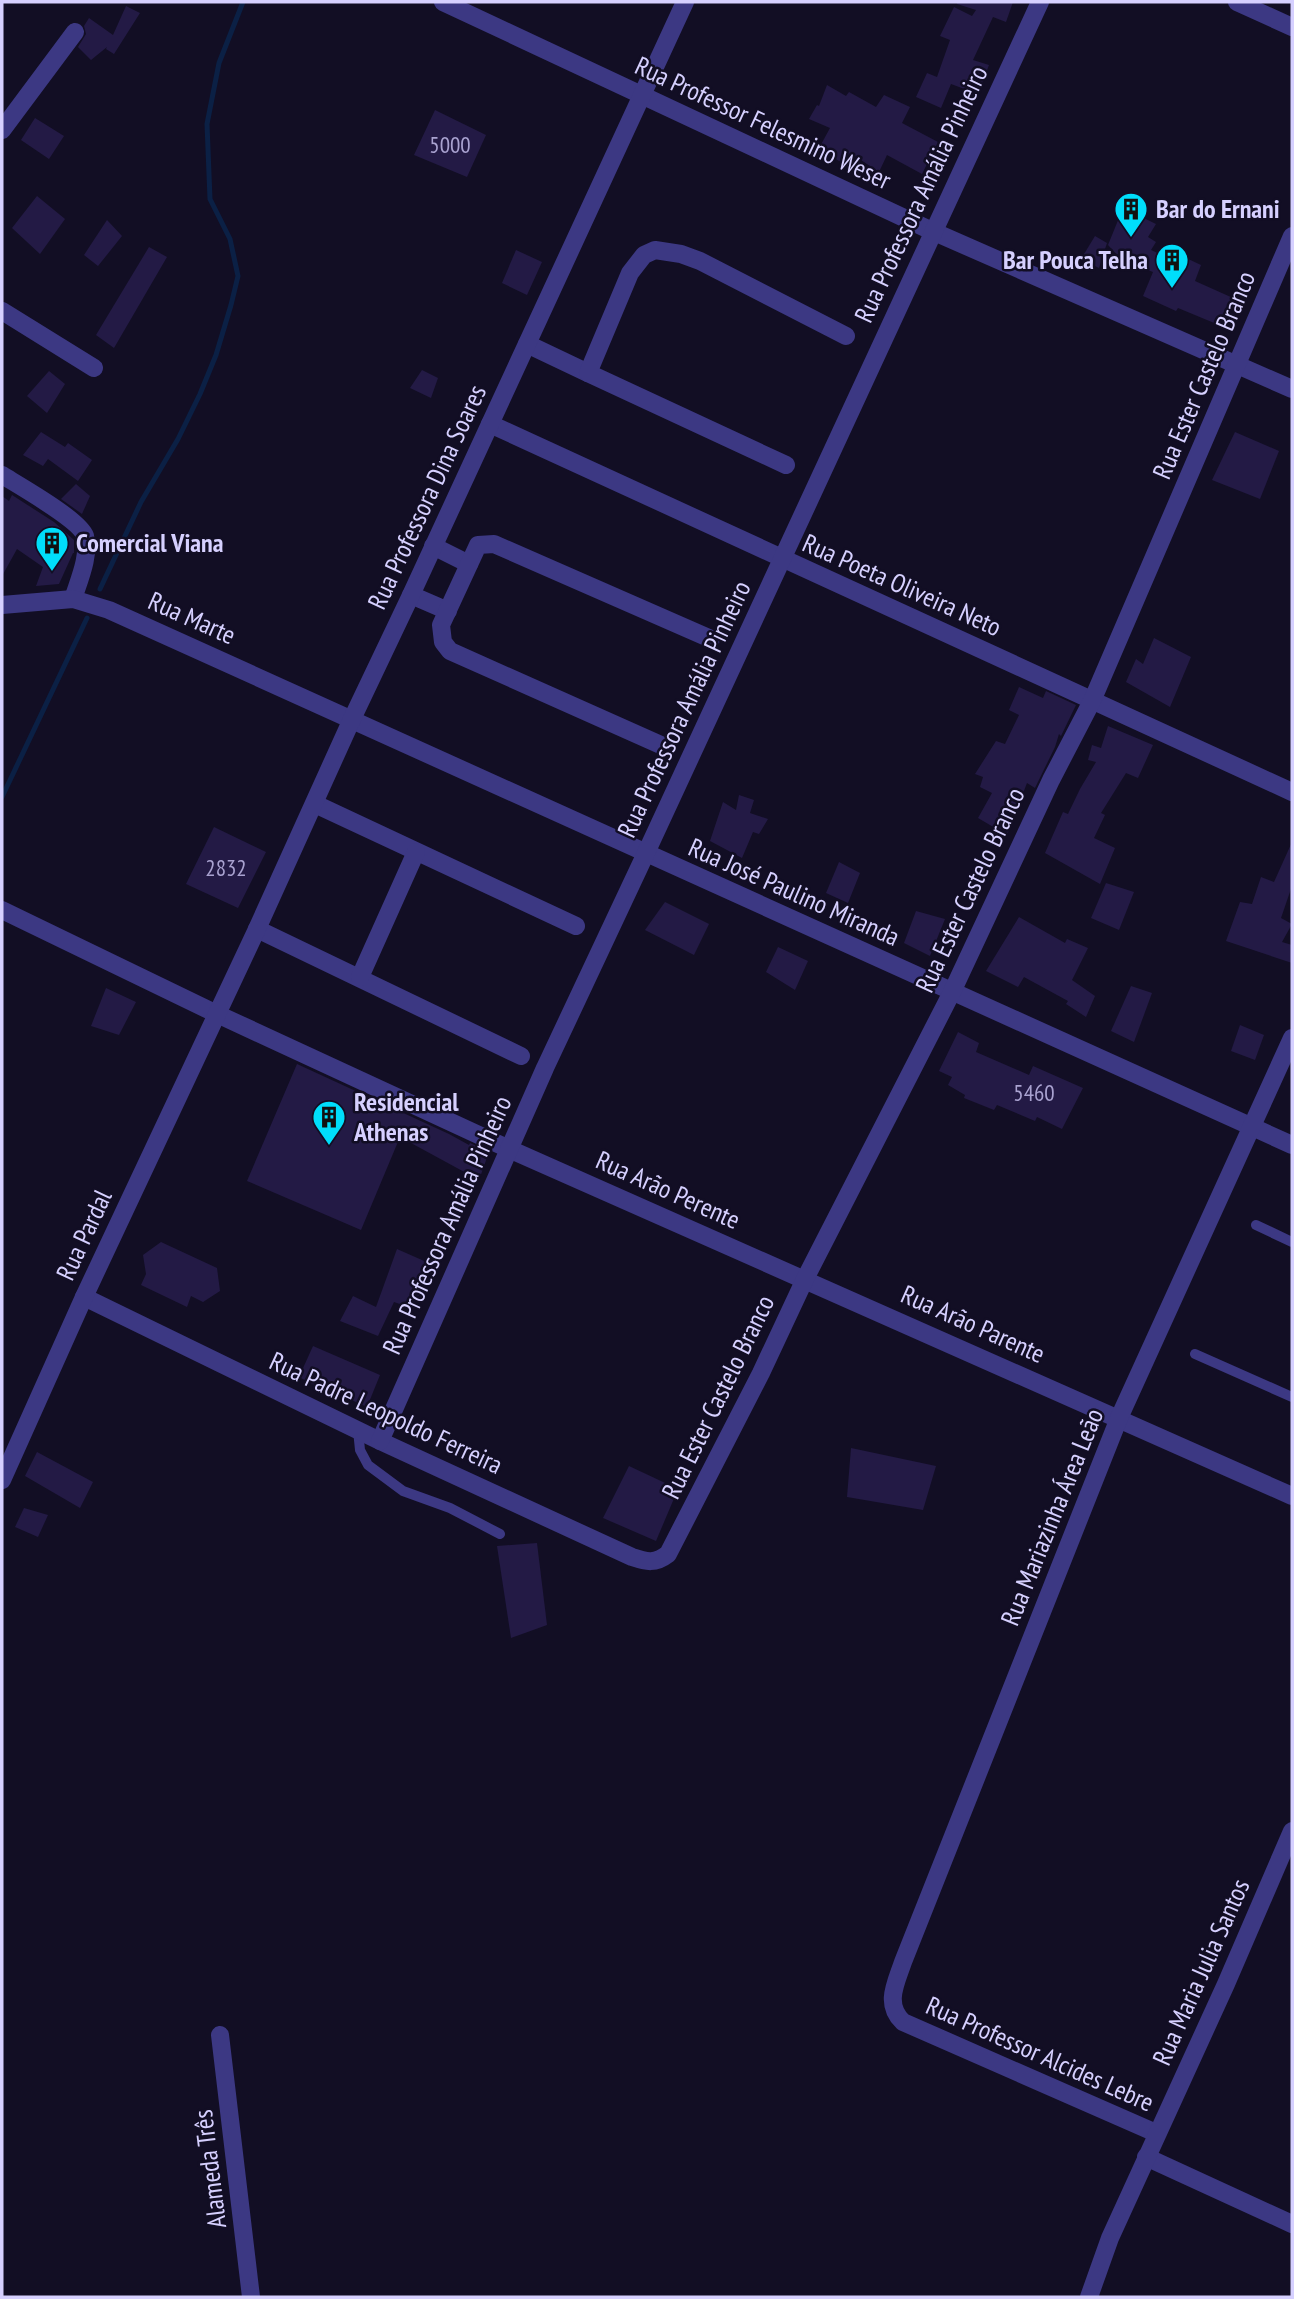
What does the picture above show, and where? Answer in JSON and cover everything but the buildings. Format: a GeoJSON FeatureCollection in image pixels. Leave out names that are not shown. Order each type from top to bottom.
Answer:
{"type":"FeatureCollection","features":[{"type":"Feature","properties":{"kind":"street","name":"Rua Professor Felesmino Weser"},"geometry":{"type":"LineString","coordinates":[[443,2],[932,231],[1292,389]]}},
{"type":"Feature","properties":{"kind":"street","name":"Rua Professora Dina Soares"},"geometry":{"type":"LineString","coordinates":[[217,1014],[685,2]]}},
{"type":"Feature","properties":{"kind":"street","name":"Rua Professora Amália Pinheiro"},"geometry":{"type":"LineString","coordinates":[[380,1441],[602,942],[646,853],[1040,2]]}},
{"type":"Feature","properties":{"kind":"street"},"geometry":{"type":"LineString","coordinates":[[1237,2],[1292,27]]}},
{"type":"Feature","properties":{"kind":"street"},"geometry":{"type":"LineString","coordinates":[[2,130],[75,32]]}},
{"type":"Feature","properties":{"kind":"street","name":"Rua Ester Castelo Branco"},"geometry":{"type":"LineString","coordinates":[[668,1554],[952,992],[1000,886],[1092,701],[1292,236]]}},
{"type":"Feature","properties":{"kind":"street"},"geometry":{"type":"LineString","coordinates":[[588,373],[630,273],[644,255],[655,250],[681,254],[699,261],[846,336]]}},
{"type":"Feature","properties":{"kind":"street"},"geometry":{"type":"LineString","coordinates":[[2,311],[94,368]]}},
{"type":"Feature","properties":{"kind":"street"},"geometry":{"type":"LineString","coordinates":[[527,344],[786,465]]}},
{"type":"Feature","properties":{"kind":"street","name":"Rua Poeta Oliveira Neto"},"geometry":{"type":"LineString","coordinates":[[490,424],[1292,792]]}},
{"type":"Feature","properties":{"kind":"street"},"geometry":{"type":"LineString","coordinates":[[2,475],[74,522],[84,533],[86,547],[73,599]]}},
{"type":"Feature","properties":{"kind":"street"},"geometry":{"type":"LineString","coordinates":[[663,746],[450,651],[443,642],[441,625],[478,545],[494,544],[711,639]]}},
{"type":"Feature","properties":{"kind":"street"},"geometry":{"type":"LineString","coordinates":[[433,546],[469,564]]}},
{"type":"Feature","properties":{"kind":"street"},"geometry":{"type":"LineString","coordinates":[[411,595],[448,611]]}},
{"type":"Feature","properties":{"kind":"street","name":"Rua Marte"},"geometry":{"type":"LineString","coordinates":[[2,605],[73,599],[109,610],[352,719]]}},
{"type":"Feature","properties":{"kind":"street","name":"Rua José Paulino Miranda"},"geometry":{"type":"LineString","coordinates":[[352,719],[1292,1145]]}},
{"type":"Feature","properties":{"kind":"street"},"geometry":{"type":"LineString","coordinates":[[315,804],[576,926]]}},
{"type":"Feature","properties":{"kind":"street"},"geometry":{"type":"LineString","coordinates":[[360,977],[416,852]]}},
{"type":"Feature","properties":{"kind":"street"},"geometry":{"type":"LineString","coordinates":[[2,910],[217,1014],[509,1149]]}},
{"type":"Feature","properties":{"kind":"street"},"geometry":{"type":"LineString","coordinates":[[257,929],[521,1056]]}},
{"type":"Feature","properties":{"kind":"street","name":"Rua Pardal"},"geometry":{"type":"LineString","coordinates":[[2,1480],[84,1297],[217,1014]]}},
{"type":"Feature","properties":{"kind":"street","name":"Rua Mariazinha Área Leão"},"geometry":{"type":"LineString","coordinates":[[904,2022],[893,2011],[892,2002],[903,1962],[1119,1418],[1292,1038]]}},
{"type":"Feature","properties":{"kind":"street","name":"Rua Arão Perente"},"geometry":{"type":"LineString","coordinates":[[509,1149],[805,1279]]}},
{"type":"Feature","properties":{"kind":"street","name":"Rua Arão Parente"},"geometry":{"type":"LineString","coordinates":[[805,1279],[1292,1496]]}},
{"type":"Feature","properties":{"kind":"street","name":"Rua Padre Leopoldo Ferreira"},"geometry":{"type":"LineString","coordinates":[[84,1297],[380,1441],[632,1557],[649,1563],[668,1554]]}},
{"type":"Feature","properties":{"kind":"street","name":"Rua Maria Julia Santos"},"geometry":{"type":"LineString","coordinates":[[1089,2297],[1110,2238],[1226,1984],[1292,1831]]}},
{"type":"Feature","properties":{"kind":"street","name":"Rua Professor Alcides Lebre"},"geometry":{"type":"LineString","coordinates":[[904,2022],[1156,2133]]}},
{"type":"Feature","properties":{"kind":"street","name":"Alameda Três"},"geometry":{"type":"LineString","coordinates":[[220,2035],[251,2297]]}},
{"type":"Feature","properties":{"kind":"street"},"geometry":{"type":"LineString","coordinates":[[1146,2157],[1292,2224]]}},
{"type":"Feature","properties":{"kind":"lane"},"geometry":{"type":"LineString","coordinates":[[1256,1225],[1292,1242]]}},
{"type":"Feature","properties":{"kind":"lane"},"geometry":{"type":"LineString","coordinates":[[1195,1354],[1292,1397]]}},
{"type":"Feature","properties":{"kind":"lane"},"geometry":{"type":"LineString","coordinates":[[358,1430],[360,1450],[368,1465],[403,1491],[450,1508],[500,1534]]}},
{"type":"Feature","properties":{"kind":"waterway"},"geometry":{"type":"LineString","coordinates":[[100,589],[141,502],[178,439],[200,394],[216,355],[231,305],[238,276],[230,239],[210,199],[207,124],[219,63],[243,2]]}},
{"type":"Feature","properties":{"kind":"waterway"},"geometry":{"type":"LineString","coordinates":[[2,797],[87,618]]}},
{"type":"Feature","properties":{"kind":"place","name":"Bar do Ernani"},"geometry":{"type":"Point","coordinates":[1131,239]}},
{"type":"Feature","properties":{"kind":"place","name":"Bar Pouca Telha"},"geometry":{"type":"Point","coordinates":[1172,290]}},
{"type":"Feature","properties":{"kind":"place","name":"Comercial Viana"},"geometry":{"type":"Point","coordinates":[52,573]}},
{"type":"Feature","properties":{"kind":"place","name":"Residencial Athenas"},"geometry":{"type":"Point","coordinates":[329,1147]}}]}
